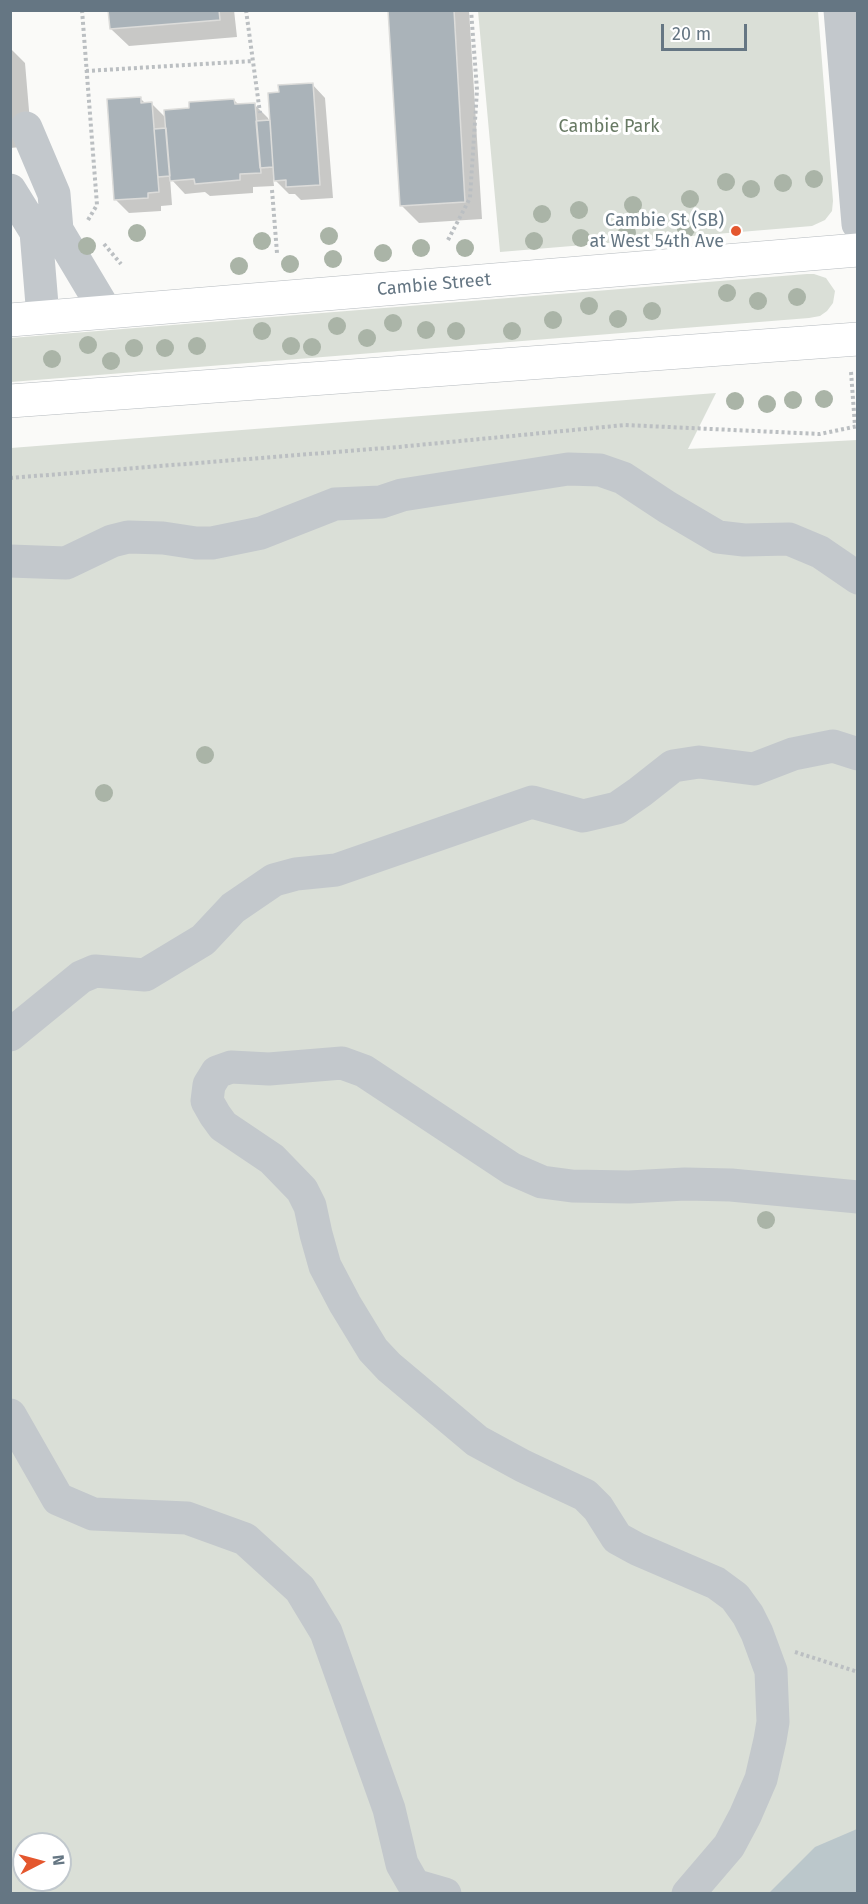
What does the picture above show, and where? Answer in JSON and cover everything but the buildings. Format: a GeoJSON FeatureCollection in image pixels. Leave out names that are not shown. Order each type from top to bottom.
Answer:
{"type":"FeatureCollection","features":[{"type":"Feature","properties":{"kind":"main road","name":"Cambie Street"},"geometry":{"type":"LineString","coordinates":[[10,320],[858,250]]}},
{"type":"Feature","properties":{"kind":"main road"},"geometry":{"type":"LineString","coordinates":[[10,401],[858,339]]}},
{"type":"Feature","properties":{"kind":"street"},"geometry":{"type":"LineString","coordinates":[[846,12],[858,224]]}},
{"type":"Feature","properties":{"kind":"street"},"geometry":{"type":"LineString","coordinates":[[37,144],[54,194],[60,229],[106,312]]}},
{"type":"Feature","properties":{"kind":"street"},"geometry":{"type":"LineString","coordinates":[[10,190],[60,229]]}},
{"type":"Feature","properties":{"kind":"street"},"geometry":{"type":"LineString","coordinates":[[44,317],[60,229]]}},
{"type":"Feature","properties":{"kind":"street"},"geometry":{"type":"LineString","coordinates":[[10,561],[66,563],[112,541],[128,537],[212,543],[261,533],[335,504],[381,502],[402,495],[568,469],[600,470],[623,478],[718,537],[744,540],[789,539],[820,552],[858,578]]}},
{"type":"Feature","properties":{"kind":"street"},"geometry":{"type":"LineString","coordinates":[[10,1035],[81,977],[95,971],[145,975],[203,940],[233,908],[274,880],[296,874],[336,870],[532,802],[584,816],[617,808],[673,766],[699,762],[754,768],[793,754],[834,746],[858,754]]}},
{"type":"Feature","properties":{"kind":"street"},"geometry":{"type":"LineString","coordinates":[[688,1893],[729,1846],[757,1788],[767,1756],[773,1722],[771,1671],[748,1615],[735,1597],[716,1583],[617,1538],[598,1508],[585,1495],[477,1441],[389,1367],[373,1350],[325,1266],[310,1206],[302,1190],[272,1160],[223,1126],[207,1101],[209,1084],[217,1072],[231,1067],[269,1069],[342,1063],[364,1071],[512,1169],[542,1182],[572,1186],[629,1187],[685,1184],[731,1185],[858,1197]]}},
{"type":"Feature","properties":{"kind":"street"},"geometry":{"type":"LineString","coordinates":[[10,1415],[58,1499],[93,1514],[187,1518],[245,1539],[300,1589],[326,1632],[389,1809],[402,1864],[414,1885],[445,1893]]}},
{"type":"Feature","properties":{"kind":"path"},"geometry":{"type":"LineString","coordinates":[[60,229],[97,204],[82,10]]}},
{"type":"Feature","properties":{"kind":"path"},"geometry":{"type":"LineString","coordinates":[[246,10],[260,113]]}},
{"type":"Feature","properties":{"kind":"path"},"geometry":{"type":"LineString","coordinates":[[448,240],[470,198],[477,90],[471,10]]}},
{"type":"Feature","properties":{"kind":"path"},"geometry":{"type":"LineString","coordinates":[[86,71],[253,61]]}},
{"type":"Feature","properties":{"kind":"path"},"geometry":{"type":"LineString","coordinates":[[272,190],[277,253]]}},
{"type":"Feature","properties":{"kind":"path"},"geometry":{"type":"LineString","coordinates":[[100,240],[121,264]]}},
{"type":"Feature","properties":{"kind":"path"},"geometry":{"type":"LineString","coordinates":[[10,478],[398,447],[624,425],[820,434],[856,426],[850,372]]}},
{"type":"Feature","properties":{"kind":"path"},"geometry":{"type":"LineString","coordinates":[[757,1633],[786,1649],[858,1672]]}},
{"type":"Feature","properties":{"kind":"green space","name":"Cambie Park"},"geometry":{"type":"Polygon","coordinates":[[[478,11],[818,11],[832,211],[825,220],[812,226],[500,252],[478,11]]]}},
{"type":"Feature","properties":{"kind":"green space"},"geometry":{"type":"Polygon","coordinates":[[[807,274],[826,278],[835,291],[833,303],[820,316],[11,382],[11,338],[807,274]]]}},
{"type":"Feature","properties":{"kind":"green space"},"geometry":{"type":"Polygon","coordinates":[[[716,393],[688,449],[857,440],[857,1893],[11,1894],[11,448],[716,393]]]}},
{"type":"Feature","properties":{"kind":"shaded area"},"geometry":{"type":"Polygon","coordinates":[[[857,1829],[857,1893],[769,1893],[815,1847],[857,1829]]]}},
{"type":"Feature","properties":{"kind":"place","name":"Cambie St (SB) at West 54th Ave"},"geometry":{"type":"Point","coordinates":[736,231]}}]}
